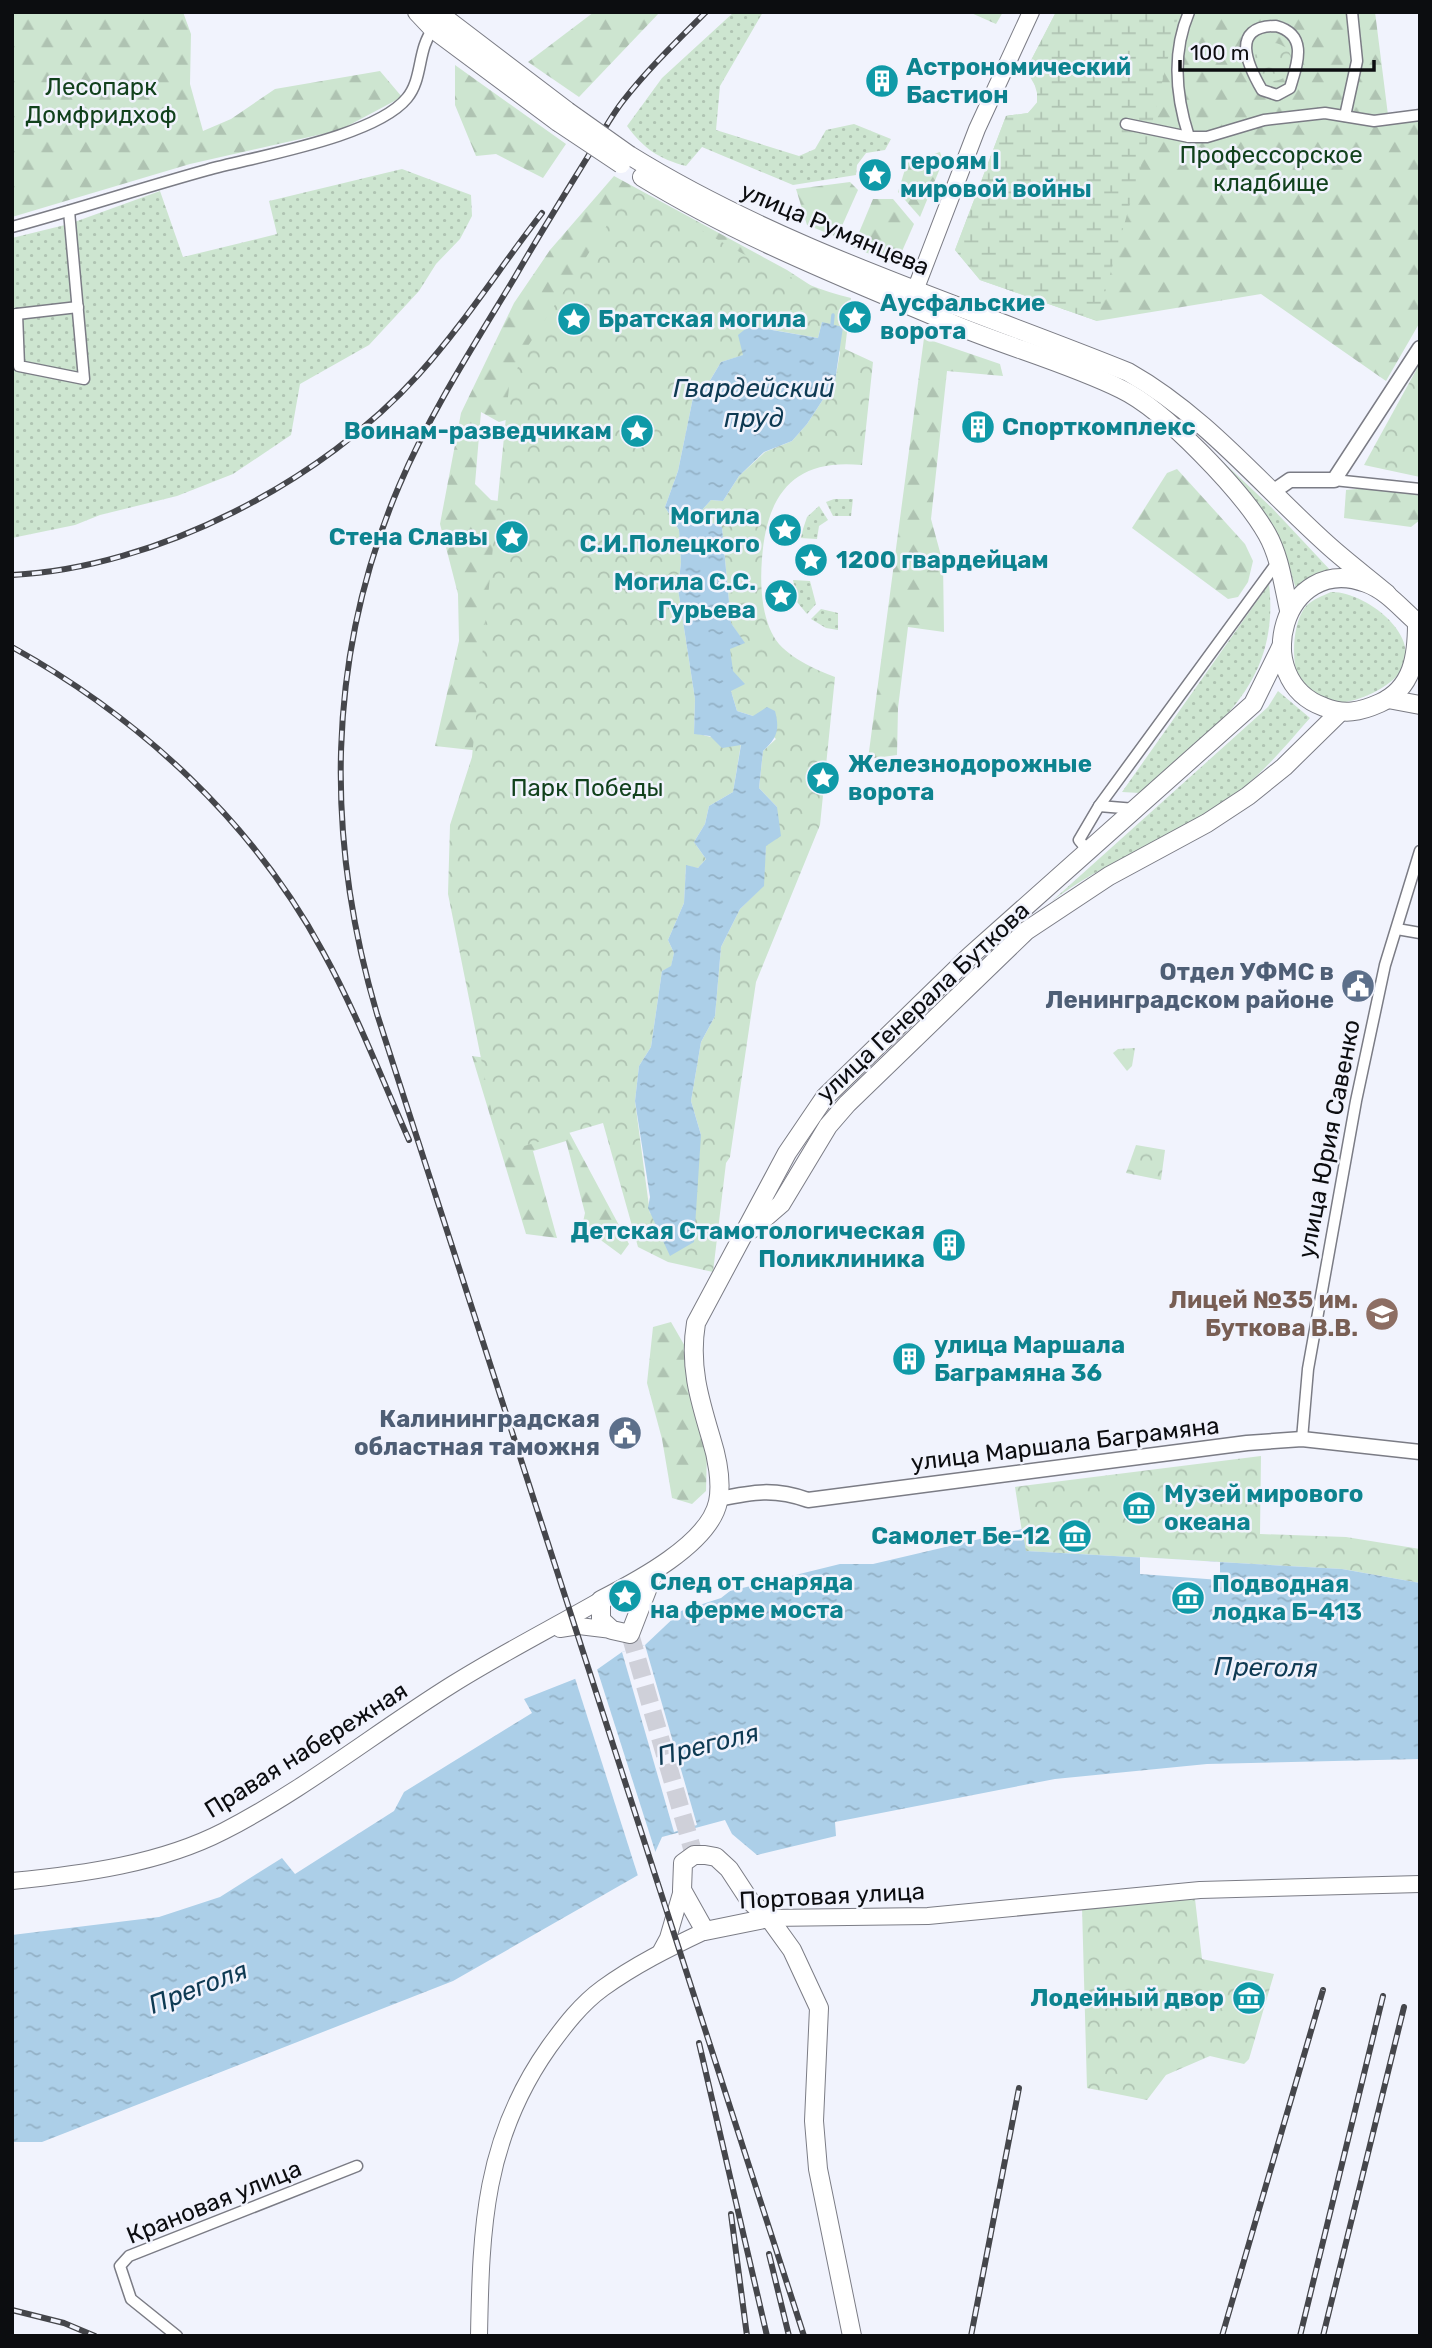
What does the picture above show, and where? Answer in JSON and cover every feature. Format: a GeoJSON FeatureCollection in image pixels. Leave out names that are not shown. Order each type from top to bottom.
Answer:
{"type":"FeatureCollection","features":[{"type":"Feature","properties":{"kind":"main road","name":"улица Румянцева"},"geometry":{"type":"LineString","coordinates":[[417,12],[435,21],[625,160],[912,298],[1124,390],[1184,438],[1249,506],[1268,535],[1279,560],[1289,610]]}},
{"type":"Feature","properties":{"kind":"main road"},"geometry":{"type":"LineString","coordinates":[[912,298],[977,129],[1031,12]]}},
{"type":"Feature","properties":{"kind":"main road","name":"улица Румянцева"},"geometry":{"type":"LineString","coordinates":[[912,298],[1128,372],[1153,386],[1205,427],[1328,545],[1387,594]]}},
{"type":"Feature","properties":{"kind":"main road"},"geometry":{"type":"LineString","coordinates":[[1342,578],[1366,582],[1387,594],[1418,624],[1417,654],[1402,688],[1388,699],[1366,709],[1339,713],[1312,703],[1293,690],[1286,671],[1282,645],[1289,610],[1304,591],[1325,580],[1342,578]]}},
{"type":"Feature","properties":{"kind":"main road","name":"улица Генерала Буткова"},"geometry":{"type":"LineString","coordinates":[[747,1233],[787,1153],[825,1097],[970,956],[1253,704],[1282,645]]}},
{"type":"Feature","properties":{"kind":"main road"},"geometry":{"type":"LineString","coordinates":[[1388,699],[1420,705]]}},
{"type":"Feature","properties":{"kind":"main road","name":"улица Генерала Буткова"},"geometry":{"type":"LineString","coordinates":[[747,1233],[781,1204],[828,1126],[847,1104],[1026,931],[1109,876],[1207,823],[1248,796],[1283,768],[1339,713]]}},
{"type":"Feature","properties":{"kind":"main road"},"geometry":{"type":"LineString","coordinates":[[612,1630],[600,1620],[601,1600],[654,1572],[690,1543],[716,1510],[719,1499],[717,1466],[694,1379],[693,1343],[704,1305],[747,1233]]}},
{"type":"Feature","properties":{"kind":"main road"},"geometry":{"type":"LineString","coordinates":[[547,1632],[579,1626],[630,1634],[654,1572]]}},
{"type":"Feature","properties":{"kind":"main road","name":"Правая набережная"},"geometry":{"type":"LineString","coordinates":[[12,1881],[108,1868],[157,1856],[223,1832],[365,1744],[452,1685],[601,1600]]}},
{"type":"Feature","properties":{"kind":"main road"},"geometry":{"type":"LineString","coordinates":[[661,1951],[668,1938],[681,1890],[683,1863],[694,1855],[716,1857],[729,1869],[750,1901],[769,1918],[792,1950],[819,2008],[814,2121],[817,2169],[852,2336]]}},
{"type":"Feature","properties":{"kind":"main road","name":"Портовая улица"},"geometry":{"type":"LineString","coordinates":[[479,2336],[480,2272],[487,2201],[501,2138],[514,2105],[541,2059],[580,2008],[602,1989],[661,1951],[705,1931],[769,1918],[928,1916],[1199,1890],[1420,1884]]}},
{"type":"Feature","properties":{"kind":"main road"},"geometry":{"type":"LineString","coordinates":[[681,1890],[705,1931]]}},
{"type":"Feature","properties":{"kind":"street"},"geometry":{"type":"LineString","coordinates":[[1189,12],[1182,29],[1178,92],[1189,137]]}},
{"type":"Feature","properties":{"kind":"street"},"geometry":{"type":"LineString","coordinates":[[1345,116],[1357,61],[1352,12]]}},
{"type":"Feature","properties":{"kind":"street"},"geometry":{"type":"LineString","coordinates":[[12,227],[207,170],[341,136],[407,99],[416,82],[423,48],[435,21]]}},
{"type":"Feature","properties":{"kind":"street"},"geometry":{"type":"LineString","coordinates":[[1268,26],[1289,31],[1299,49],[1290,88],[1277,95],[1262,89],[1245,54],[1251,35],[1268,26]]}},
{"type":"Feature","properties":{"kind":"street"},"geometry":{"type":"LineString","coordinates":[[1277,95],[1280,119]]}},
{"type":"Feature","properties":{"kind":"street"},"geometry":{"type":"LineString","coordinates":[[1126,124],[1189,137],[1207,137],[1280,119],[1325,113],[1374,121],[1420,115]]}},
{"type":"Feature","properties":{"kind":"street"},"geometry":{"type":"LineString","coordinates":[[69,211],[78,307],[84,379],[19,366],[15,314],[78,307]]}},
{"type":"Feature","properties":{"kind":"street"},"geometry":{"type":"LineString","coordinates":[[1334,480],[1420,348]]}},
{"type":"Feature","properties":{"kind":"street"},"geometry":{"type":"LineString","coordinates":[[1274,491],[1290,480],[1334,480],[1420,489]]}},
{"type":"Feature","properties":{"kind":"street"},"geometry":{"type":"LineString","coordinates":[[1088,851],[1079,841],[1099,806],[1279,560]]}},
{"type":"Feature","properties":{"kind":"street"},"geometry":{"type":"LineString","coordinates":[[1099,806],[1135,809]]}},
{"type":"Feature","properties":{"kind":"street","name":"улица Юрия Савенко"},"geometry":{"type":"LineString","coordinates":[[1302,1439],[1308,1370],[1356,1101],[1385,965],[1420,851]]}},
{"type":"Feature","properties":{"kind":"street"},"geometry":{"type":"LineString","coordinates":[[1397,929],[1420,933]]}},
{"type":"Feature","properties":{"kind":"street","name":"улица Маршала Баграмяна"},"geometry":{"type":"LineString","coordinates":[[719,1499],[749,1493],[783,1491],[808,1500],[1155,1454],[1302,1439],[1420,1452]]}},
{"type":"Feature","properties":{"kind":"street","name":"Крановая улица"},"geometry":{"type":"LineString","coordinates":[[177,2336],[131,2299],[120,2266],[129,2256],[357,2166]]}},
{"type":"Feature","properties":{"kind":"green space","name":"Лесопарк Домфридхоф"},"geometry":{"type":"Polygon","coordinates":[[[12,12],[183,12],[191,34],[190,84],[203,131],[231,119],[275,89],[380,71],[402,97],[340,130],[190,164],[12,217],[12,12]]]}},
{"type":"Feature","properties":{"kind":"green space"},"geometry":{"type":"Polygon","coordinates":[[[594,12],[660,12],[579,97],[528,62],[594,12]]]}},
{"type":"Feature","properties":{"kind":"green space"},"geometry":{"type":"Polygon","coordinates":[[[734,12],[763,12],[720,86],[716,130],[799,156],[815,149],[826,130],[854,124],[891,139],[885,150],[866,153],[857,165],[856,175],[793,185],[702,147],[686,166],[660,156],[639,141],[627,126],[662,78],[734,12]]]}},
{"type":"Feature","properties":{"kind":"green space"},"geometry":{"type":"Polygon","coordinates":[[[969,12],[1003,12],[996,24],[969,12]]]}},
{"type":"Feature","properties":{"kind":"green space","name":"Профессорское кладбище"},"geometry":{"type":"Polygon","coordinates":[[[1056,12],[1375,12],[1389,123],[1420,120],[1420,322],[1386,381],[1261,294],[1097,321],[980,280],[955,250],[1006,116],[1028,113],[1039,100],[1033,79],[1026,70],[1056,12]]]}},
{"type":"Feature","properties":{"kind":"green space"},"geometry":{"type":"Polygon","coordinates":[[[1056,12],[1179,12],[1150,133],[1097,321],[980,280],[955,250],[1006,116],[1028,113],[1037,104],[1037,89],[1026,70],[1056,12]]]}},
{"type":"Feature","properties":{"kind":"green space"},"geometry":{"type":"Polygon","coordinates":[[[1273,43],[1286,49],[1292,62],[1286,75],[1273,81],[1260,75],[1254,62],[1260,49],[1273,43]]]}},
{"type":"Feature","properties":{"kind":"green space"},"geometry":{"type":"Polygon","coordinates":[[[455,65],[566,144],[543,178],[496,154],[476,156],[455,105],[455,65]]]}},
{"type":"Feature","properties":{"kind":"green space"},"geometry":{"type":"Polygon","coordinates":[[[940,152],[943,161],[920,217],[898,192],[907,163],[940,152]]]}},
{"type":"Feature","properties":{"kind":"green space"},"geometry":{"type":"Polygon","coordinates":[[[402,169],[471,195],[472,216],[460,239],[436,264],[419,291],[369,345],[300,384],[291,435],[233,474],[177,496],[100,515],[75,525],[12,538],[12,238],[69,224],[160,191],[183,257],[277,234],[269,201],[402,169]]]}},
{"type":"Feature","properties":{"kind":"green space"},"geometry":{"type":"Polygon","coordinates":[[[614,176],[787,270],[844,307],[753,322],[520,416],[499,422],[481,412],[475,484],[491,500],[507,502],[499,753],[435,746],[459,641],[458,594],[440,524],[461,413],[514,303],[550,250],[614,176]]]}},
{"type":"Feature","properties":{"kind":"green space"},"geometry":{"type":"Polygon","coordinates":[[[850,182],[858,190],[837,237],[807,225],[796,189],[850,182]]]}},
{"type":"Feature","properties":{"kind":"green space","name":"Парк Победы"},"geometry":{"type":"Polygon","coordinates":[[[632,187],[767,266],[795,279],[851,298],[845,349],[873,362],[862,465],[838,464],[801,475],[788,485],[778,499],[765,536],[761,588],[766,619],[774,637],[793,656],[835,677],[820,825],[756,982],[730,1157],[726,1163],[713,1272],[668,1262],[638,1247],[603,1123],[504,1152],[492,1113],[448,894],[450,825],[472,757],[509,387],[526,349],[632,187]],[[822,322],[818,338],[750,326],[744,355],[721,362],[705,389],[695,388],[678,471],[665,507],[679,530],[681,562],[678,589],[695,699],[694,733],[741,744],[733,792],[709,806],[705,824],[694,842],[706,859],[698,868],[686,866],[684,903],[668,940],[674,953],[671,967],[662,971],[651,1047],[639,1066],[635,1101],[650,1214],[701,1135],[691,1101],[701,1042],[715,1016],[721,947],[740,909],[763,886],[766,846],[777,807],[759,788],[763,751],[776,739],[753,716],[737,711],[731,691],[730,648],[744,643],[731,623],[722,527],[707,521],[702,510],[711,500],[723,501],[739,476],[765,452],[792,441],[807,424],[835,381],[840,352],[822,322]]]}},
{"type":"Feature","properties":{"kind":"green space"},"geometry":{"type":"Polygon","coordinates":[[[873,199],[893,199],[914,224],[896,265],[853,247],[873,199]]]}},
{"type":"Feature","properties":{"kind":"green space"},"geometry":{"type":"Polygon","coordinates":[[[924,338],[1000,364],[1003,376],[947,371],[931,519],[943,563],[944,632],[908,627],[898,708],[897,755],[868,759],[924,338]]]}},
{"type":"Feature","properties":{"kind":"green space"},"geometry":{"type":"Polygon","coordinates":[[[1420,363],[1420,477],[1364,465],[1420,363]]]}},
{"type":"Feature","properties":{"kind":"green space"},"geometry":{"type":"Polygon","coordinates":[[[1201,444],[1272,508],[1332,572],[1316,576],[1296,589],[1285,553],[1267,518],[1201,444]]]}},
{"type":"Feature","properties":{"kind":"green space"},"geometry":{"type":"Polygon","coordinates":[[[1177,469],[1245,544],[1253,561],[1248,582],[1238,597],[1228,599],[1132,528],[1167,473],[1177,469]]]}},
{"type":"Feature","properties":{"kind":"green space"},"geometry":{"type":"Polygon","coordinates":[[[1378,487],[1420,493],[1420,520],[1411,527],[1344,518],[1346,490],[1378,487]]]}},
{"type":"Feature","properties":{"kind":"green space"},"geometry":{"type":"Polygon","coordinates":[[[853,499],[851,516],[833,516],[826,502],[853,499]]]}},
{"type":"Feature","properties":{"kind":"green space"},"geometry":{"type":"Polygon","coordinates":[[[819,506],[828,520],[819,526],[817,539],[800,538],[807,517],[819,506]]]}},
{"type":"Feature","properties":{"kind":"green space"},"geometry":{"type":"Polygon","coordinates":[[[793,580],[810,581],[816,604],[807,614],[797,602],[793,580]]]}},
{"type":"Feature","properties":{"kind":"green space"},"geometry":{"type":"Polygon","coordinates":[[[1269,584],[1270,620],[1264,652],[1252,680],[1235,705],[1215,727],[1140,793],[1122,792],[1269,584]]]}},
{"type":"Feature","properties":{"kind":"green space"},"geometry":{"type":"Polygon","coordinates":[[[1331,592],[1346,594],[1377,609],[1401,635],[1406,649],[1404,664],[1395,678],[1386,685],[1362,697],[1336,703],[1323,702],[1312,697],[1303,688],[1294,658],[1295,634],[1302,613],[1307,605],[1331,592]]]}},
{"type":"Feature","properties":{"kind":"green space"},"geometry":{"type":"Polygon","coordinates":[[[821,609],[838,613],[838,630],[826,628],[811,619],[821,609]]]}},
{"type":"Feature","properties":{"kind":"green space"},"geometry":{"type":"Polygon","coordinates":[[[1278,691],[1310,718],[1255,778],[1216,808],[1113,863],[1052,901],[1268,707],[1278,691]]]}},
{"type":"Feature","properties":{"kind":"green space"},"geometry":{"type":"Polygon","coordinates":[[[1135,1048],[1132,1066],[1127,1071],[1113,1053],[1118,1049],[1135,1048]]]}},
{"type":"Feature","properties":{"kind":"green space"},"geometry":{"type":"Polygon","coordinates":[[[472,1056],[501,1060],[539,1076],[629,1244],[621,1255],[583,1222],[585,1213],[566,1141],[533,1151],[557,1238],[526,1234],[472,1056]]]}},
{"type":"Feature","properties":{"kind":"green space"},"geometry":{"type":"Polygon","coordinates":[[[1136,1145],[1165,1150],[1161,1180],[1126,1173],[1136,1145]]]}},
{"type":"Feature","properties":{"kind":"green space"},"geometry":{"type":"Polygon","coordinates":[[[671,1322],[686,1348],[688,1390],[707,1451],[706,1491],[692,1504],[672,1498],[662,1439],[647,1383],[653,1327],[671,1322]]]}},
{"type":"Feature","properties":{"kind":"green space","name":"Музей мирового океана"},"geometry":{"type":"Polygon","coordinates":[[[1261,1456],[1260,1534],[1346,1537],[1420,1549],[1420,1583],[1342,1569],[1025,1551],[1015,1487],[1261,1456]]]}},
{"type":"Feature","properties":{"kind":"green space"},"geometry":{"type":"Polygon","coordinates":[[[1195,1899],[1202,1959],[1274,1974],[1249,2059],[1244,2064],[1210,2056],[1166,2075],[1147,2100],[1087,2088],[1082,1907],[1195,1899]]]}},
{"type":"Feature","properties":{"kind":"water","name":"Гвардейский пруд"},"geometry":{"type":"Polygon","coordinates":[[[822,322],[843,327],[835,381],[807,424],[792,441],[764,452],[739,476],[723,501],[711,500],[702,510],[707,521],[722,527],[731,623],[745,643],[730,649],[733,671],[745,684],[731,691],[737,711],[753,716],[767,707],[775,711],[776,733],[763,751],[759,788],[777,807],[781,836],[766,846],[764,886],[740,909],[721,947],[715,1016],[701,1042],[691,1101],[701,1135],[694,1242],[670,1256],[648,1208],[650,1197],[635,1101],[639,1066],[651,1047],[662,971],[671,966],[674,953],[668,940],[684,903],[686,865],[698,868],[706,859],[694,842],[705,824],[709,806],[733,792],[741,745],[722,748],[710,736],[694,734],[695,699],[678,589],[681,562],[679,530],[665,507],[678,471],[695,388],[705,389],[721,362],[743,355],[738,335],[749,326],[818,338],[822,322]]]}},
{"type":"Feature","properties":{"kind":"water","name":"Преголя"},"geometry":{"type":"Polygon","coordinates":[[[1022,1529],[1026,1551],[1342,1569],[1420,1583],[1420,1759],[1207,1764],[1055,1779],[835,1822],[836,1836],[757,1855],[732,1834],[725,1820],[662,1837],[647,1870],[453,1981],[42,2142],[12,2142],[12,1935],[159,1917],[220,1897],[282,1858],[295,1874],[394,1811],[404,1792],[532,1713],[524,1699],[595,1671],[622,1652],[645,1645],[681,1611],[721,1598],[730,1591],[840,1564],[873,1564],[1022,1529]]]}},
{"type":"Feature","properties":{"kind":"pier"},"geometry":{"type":"Polygon","coordinates":[[[1140,1557],[1220,1562],[1220,1580],[1140,1574],[1140,1557]]]}},
{"type":"Feature","properties":{"kind":"pier"},"geometry":{"type":"Polygon","coordinates":[[[645,1645],[697,1825],[674,1832],[622,1652],[645,1645]]]}},
{"type":"Feature","properties":{"kind":"pier"},"geometry":{"type":"Polygon","coordinates":[[[596,1666],[657,1857],[649,1872],[639,1879],[574,1675],[596,1666]]]}},
{"type":"Feature","properties":{"kind":"waterway"},"geometry":{"type":"LineString","coordinates":[[832,325],[833,315]]}},
{"type":"Feature","properties":{"kind":"tunnel"},"geometry":{"type":"LineString","coordinates":[[630,1634],[694,1855]]}},
{"type":"Feature","properties":{"kind":"railway"},"geometry":{"type":"LineString","coordinates":[[706,12],[642,78],[613,115],[453,380],[411,459],[375,551],[357,616],[346,682],[341,748],[342,815],[348,881],[360,948],[377,1014],[804,2336]]}},
{"type":"Feature","properties":{"kind":"railway"},"geometry":{"type":"LineString","coordinates":[[12,575],[67,569],[123,556],[179,537],[234,512],[286,483],[335,450],[380,413],[436,355],[542,213]]}},
{"type":"Feature","properties":{"kind":"railway"},"geometry":{"type":"LineString","coordinates":[[12,647],[105,706],[148,740],[228,817],[263,859],[295,904],[335,975],[409,1140]]}},
{"type":"Feature","properties":{"kind":"railway"},"geometry":{"type":"LineString","coordinates":[[1222,2336],[1323,1990]]}},
{"type":"Feature","properties":{"kind":"railway"},"geometry":{"type":"LineString","coordinates":[[1300,2336],[1383,1996]]}},
{"type":"Feature","properties":{"kind":"railway"},"geometry":{"type":"LineString","coordinates":[[1323,2336],[1404,2007]]}},
{"type":"Feature","properties":{"kind":"railway"},"geometry":{"type":"LineString","coordinates":[[699,2043],[767,2336]]}},
{"type":"Feature","properties":{"kind":"railway"},"geometry":{"type":"LineString","coordinates":[[971,2336],[1019,2088]]}},
{"type":"Feature","properties":{"kind":"railway"},"geometry":{"type":"LineString","coordinates":[[731,2214],[747,2336]]}},
{"type":"Feature","properties":{"kind":"railway"},"geometry":{"type":"LineString","coordinates":[[769,2254],[789,2336]]}},
{"type":"Feature","properties":{"kind":"railway"},"geometry":{"type":"LineString","coordinates":[[12,2310],[64,2323],[95,2336]]}},
{"type":"Feature","properties":{"kind":"place","name":"Астрономический Бастион"},"geometry":{"type":"Point","coordinates":[882,81]}},
{"type":"Feature","properties":{"kind":"place","name":"героям I мировой войны"},"geometry":{"type":"Point","coordinates":[875,175]}},
{"type":"Feature","properties":{"kind":"place","name":"Аусфальские ворота"},"geometry":{"type":"Point","coordinates":[855,317]}},
{"type":"Feature","properties":{"kind":"place","name":"Братская могила"},"geometry":{"type":"Point","coordinates":[574,319]}},
{"type":"Feature","properties":{"kind":"place","name":"Спорткомплекс"},"geometry":{"type":"Point","coordinates":[978,427]}},
{"type":"Feature","properties":{"kind":"place","name":"Воинам-разведчикам"},"geometry":{"type":"Point","coordinates":[637,431]}},
{"type":"Feature","properties":{"kind":"place","name":"Могила С.И.Полецкого"},"geometry":{"type":"Point","coordinates":[785,530]}},
{"type":"Feature","properties":{"kind":"place","name":"Стена Славы"},"geometry":{"type":"Point","coordinates":[512,537]}},
{"type":"Feature","properties":{"kind":"place","name":"1200 гвардейцам"},"geometry":{"type":"Point","coordinates":[811,560]}},
{"type":"Feature","properties":{"kind":"place","name":"Могила С.С. Гурьева"},"geometry":{"type":"Point","coordinates":[781,596]}},
{"type":"Feature","properties":{"kind":"place","name":"Железнодорожные ворота"},"geometry":{"type":"Point","coordinates":[823,778]}},
{"type":"Feature","properties":{"kind":"place","name":"Отдел УФМС в Ленинградском районе"},"geometry":{"type":"Point","coordinates":[1358,986]}},
{"type":"Feature","properties":{"kind":"place","name":"Детская Стамотологическая Поликлиника"},"geometry":{"type":"Point","coordinates":[949,1245]}},
{"type":"Feature","properties":{"kind":"place","name":"Лицей №35 им. Буткова В.В."},"geometry":{"type":"Point","coordinates":[1382,1314]}},
{"type":"Feature","properties":{"kind":"place","name":"улица Маршала Баграмяна 36"},"geometry":{"type":"Point","coordinates":[909,1359]}},
{"type":"Feature","properties":{"kind":"place","name":"Калининградская областная таможня"},"geometry":{"type":"Point","coordinates":[625,1433]}},
{"type":"Feature","properties":{"kind":"place","name":"Музей мирового океана"},"geometry":{"type":"Point","coordinates":[1139,1508]}},
{"type":"Feature","properties":{"kind":"place","name":"Самолет Бе-12"},"geometry":{"type":"Point","coordinates":[1075,1536]}},
{"type":"Feature","properties":{"kind":"place","name":"След от снаряда на ферме моста"},"geometry":{"type":"Point","coordinates":[625,1596]}},
{"type":"Feature","properties":{"kind":"place","name":"Подводная лодка Б-413"},"geometry":{"type":"Point","coordinates":[1188,1598]}},
{"type":"Feature","properties":{"kind":"place","name":"Лодейный двор"},"geometry":{"type":"Point","coordinates":[1249,1998]}}]}
